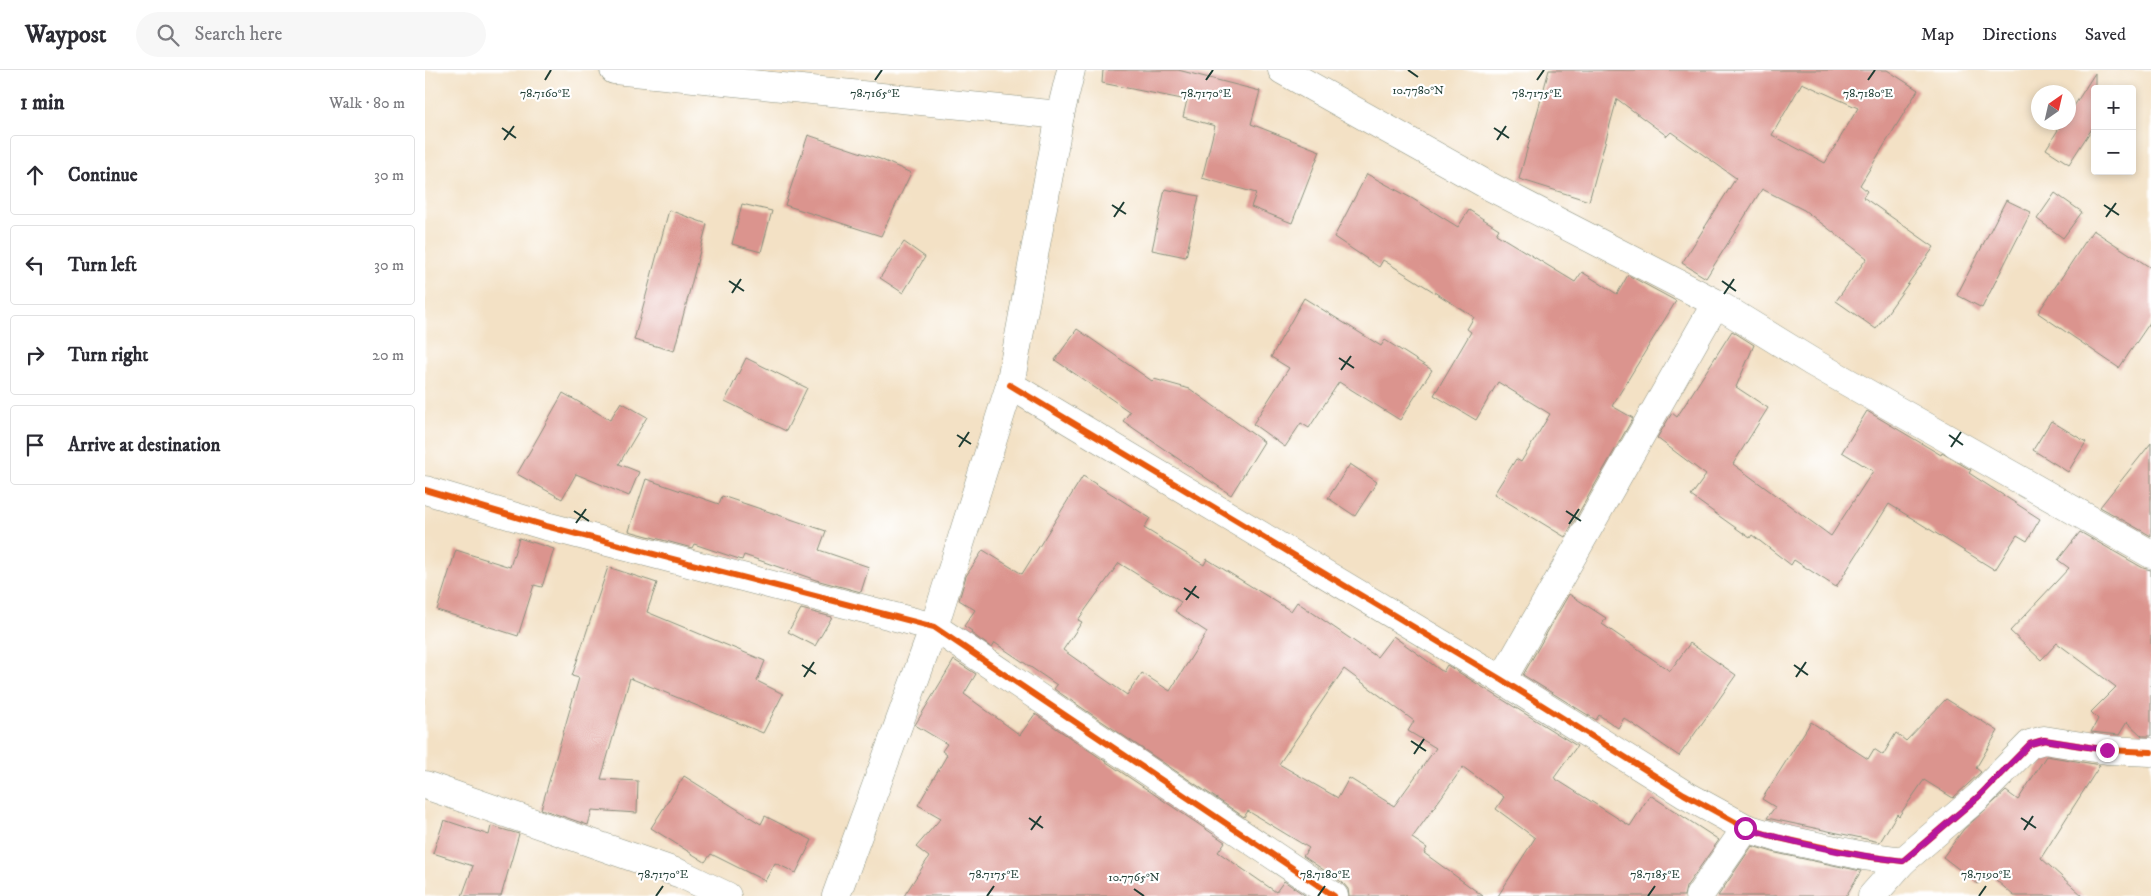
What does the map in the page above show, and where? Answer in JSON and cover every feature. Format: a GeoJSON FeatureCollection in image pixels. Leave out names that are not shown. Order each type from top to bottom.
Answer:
{"type":"FeatureCollection","features":[{"type":"Feature","properties":{"kind":"street"},"geometry":{"type":"LineString","coordinates":[[614,70],[1060,115]]}},
{"type":"Feature","properties":{"kind":"street"},"geometry":{"type":"LineString","coordinates":[[836,896],[934,627],[1010,385],[1060,115],[1071,70]]}},
{"type":"Feature","properties":{"kind":"street"},"geometry":{"type":"LineString","coordinates":[[1282,70],[1491,186],[1717,303],[1812,362],[2151,554]]}},
{"type":"Feature","properties":{"kind":"street"},"geometry":{"type":"LineString","coordinates":[[1502,680],[1717,303]]}},
{"type":"Feature","properties":{"kind":"street"},"geometry":{"type":"LineString","coordinates":[[1010,385],[1502,680],[1684,794],[1745,828],[1779,838],[1864,856],[1903,861]]}},
{"type":"Feature","properties":{"kind":"street"},"geometry":{"type":"LineString","coordinates":[[425,490],[545,526],[934,627],[1334,896]]}},
{"type":"Feature","properties":{"kind":"street"},"geometry":{"type":"LineString","coordinates":[[1872,896],[1903,861],[1978,797],[2030,744],[2044,740],[2107,750],[2151,752]]}},
{"type":"Feature","properties":{"kind":"street"},"geometry":{"type":"LineString","coordinates":[[425,785],[681,874],[727,896]]}},
{"type":"Feature","properties":{"kind":"street"},"geometry":{"type":"LineString","coordinates":[[1699,896],[1745,828]]}},
{"type":"Feature","properties":{"kind":"building"},"geometry":{"type":"Polygon","coordinates":[[[1103,70],[1178,70],[1260,91],[1251,124],[1320,151],[1292,223],[1251,207],[1256,193],[1202,178],[1215,126],[1183,117],[1187,100],[1102,83],[1103,70]]]}},
{"type":"Feature","properties":{"kind":"building"},"geometry":{"type":"Polygon","coordinates":[[[1549,70],[1887,70],[1918,90],[1860,185],[1867,191],[1863,197],[1934,247],[1876,329],[1836,301],[1867,258],[1804,210],[1762,189],[1706,278],[1682,263],[1736,178],[1671,132],[1667,136],[1617,99],[1589,201],[1519,179],[1549,70]],[[1802,83],[1772,135],[1825,163],[1858,108],[1802,83]]]}},
{"type":"Feature","properties":{"kind":"building"},"geometry":{"type":"Polygon","coordinates":[[[2095,73],[2095,85],[2091,85],[2091,130],[2069,164],[2046,149],[2058,130],[2076,130],[2076,103],[2095,73]]]}},
{"type":"Feature","properties":{"kind":"building"},"geometry":{"type":"Polygon","coordinates":[[[808,135],[880,159],[911,173],[881,236],[785,205],[808,135]]]}},
{"type":"Feature","properties":{"kind":"building"},"geometry":{"type":"Polygon","coordinates":[[[1367,174],[1413,199],[1458,227],[1469,210],[1499,229],[1496,234],[1575,282],[1582,272],[1617,294],[1628,275],[1676,301],[1612,406],[1633,418],[1565,537],[1494,494],[1516,459],[1521,462],[1550,414],[1498,382],[1476,420],[1434,395],[1471,332],[1467,329],[1474,317],[1383,260],[1379,267],[1334,237],[1367,174]]]}},
{"type":"Feature","properties":{"kind":"building"},"geometry":{"type":"Polygon","coordinates":[[[1165,189],[1199,196],[1186,257],[1152,250],[1165,189]]]}},
{"type":"Feature","properties":{"kind":"building"},"geometry":{"type":"Polygon","coordinates":[[[2055,193],[2082,212],[2063,238],[2037,219],[2055,193]]]}},
{"type":"Feature","properties":{"kind":"building"},"geometry":{"type":"Polygon","coordinates":[[[2006,200],[2031,212],[1982,308],[1957,295],[2006,200]]]}},
{"type":"Feature","properties":{"kind":"building"},"geometry":{"type":"Polygon","coordinates":[[[742,204],[772,211],[761,252],[732,244],[742,204]]]}},
{"type":"Feature","properties":{"kind":"building"},"geometry":{"type":"Polygon","coordinates":[[[669,210],[707,224],[674,351],[634,340],[669,210]]]}},
{"type":"Feature","properties":{"kind":"building"},"geometry":{"type":"Polygon","coordinates":[[[2093,230],[2151,268],[2151,321],[2119,368],[2038,313],[2093,230]]]}},
{"type":"Feature","properties":{"kind":"building"},"geometry":{"type":"Polygon","coordinates":[[[904,242],[925,257],[903,293],[880,278],[904,242]]]}},
{"type":"Feature","properties":{"kind":"building"},"geometry":{"type":"Polygon","coordinates":[[[1304,298],[1381,346],[1385,340],[1432,370],[1400,420],[1339,382],[1309,428],[1301,423],[1285,447],[1253,424],[1289,368],[1271,357],[1304,298]]]}},
{"type":"Feature","properties":{"kind":"building"},"geometry":{"type":"Polygon","coordinates":[[[1077,329],[1152,381],[1154,379],[1190,389],[1264,442],[1231,495],[1123,421],[1130,412],[1055,360],[1077,329]]]}},
{"type":"Feature","properties":{"kind":"building"},"geometry":{"type":"Polygon","coordinates":[[[1732,331],[1754,345],[1736,387],[1768,408],[1733,464],[1831,536],[1873,471],[1842,452],[1867,411],[1941,455],[1942,453],[1971,470],[1969,473],[2040,519],[2027,541],[2017,535],[1995,570],[1889,504],[1836,587],[1794,560],[1791,565],[1752,535],[1750,538],[1691,496],[1706,475],[1657,438],[1672,413],[1677,417],[1732,331]]]}},
{"type":"Feature","properties":{"kind":"building"},"geometry":{"type":"Polygon","coordinates":[[[746,358],[807,388],[786,431],[725,401],[746,358]]]}},
{"type":"Feature","properties":{"kind":"building"},"geometry":{"type":"Polygon","coordinates":[[[563,393],[610,420],[621,402],[647,417],[619,464],[639,472],[629,496],[576,474],[562,499],[517,474],[563,393]]]}},
{"type":"Feature","properties":{"kind":"building"},"geometry":{"type":"Polygon","coordinates":[[[2051,421],[2086,442],[2068,472],[2033,450],[2051,421]]]}},
{"type":"Feature","properties":{"kind":"building"},"geometry":{"type":"Polygon","coordinates":[[[2151,443],[2151,536],[2100,507],[2151,443]]]}},
{"type":"Feature","properties":{"kind":"building"},"geometry":{"type":"Polygon","coordinates":[[[1350,464],[1377,482],[1355,516],[1328,498],[1350,464]]]}},
{"type":"Feature","properties":{"kind":"building"},"geometry":{"type":"Polygon","coordinates":[[[1083,476],[1150,518],[1144,528],[1204,565],[1207,559],[1291,611],[1297,602],[1377,657],[1393,636],[1443,672],[1447,665],[1577,746],[1554,778],[1630,826],[1650,795],[1719,840],[1686,887],[1684,896],[1498,896],[1535,838],[1496,809],[1504,797],[1463,767],[1412,838],[1427,848],[1424,853],[1483,896],[1349,896],[1348,889],[1343,883],[1303,856],[1309,848],[1248,811],[1244,817],[1054,689],[1057,685],[995,643],[992,648],[964,626],[975,610],[959,600],[966,576],[983,550],[1022,574],[1083,476]],[[1119,563],[1078,620],[1082,622],[1063,650],[1127,695],[1142,673],[1170,691],[1207,632],[1175,611],[1181,602],[1119,563]],[[1344,669],[1279,764],[1338,798],[1349,778],[1394,806],[1436,748],[1408,731],[1414,721],[1344,669]]]}},
{"type":"Feature","properties":{"kind":"building"},"geometry":{"type":"Polygon","coordinates":[[[646,479],[719,504],[722,496],[826,531],[819,550],[869,567],[861,592],[816,580],[744,555],[742,560],[694,544],[692,548],[629,531],[646,479]]]}},
{"type":"Feature","properties":{"kind":"building"},"geometry":{"type":"Polygon","coordinates":[[[2080,532],[2143,568],[2151,570],[2151,736],[2142,736],[2127,722],[2119,735],[2091,732],[2098,719],[2091,712],[2116,687],[2057,643],[2041,660],[2010,631],[2069,568],[2058,560],[2080,532]]]}},
{"type":"Feature","properties":{"kind":"building"},"geometry":{"type":"Polygon","coordinates":[[[519,538],[554,549],[542,587],[534,585],[518,636],[437,610],[456,550],[510,567],[519,538]]]}},
{"type":"Feature","properties":{"kind":"building"},"geometry":{"type":"Polygon","coordinates":[[[608,567],[657,583],[647,612],[765,661],[757,681],[783,694],[763,733],[630,678],[601,779],[638,781],[637,813],[592,810],[588,825],[541,809],[579,678],[572,676],[608,567]]]}},
{"type":"Feature","properties":{"kind":"building"},"geometry":{"type":"Polygon","coordinates":[[[1569,594],[1606,618],[1602,624],[1670,671],[1690,643],[1736,675],[1679,756],[1624,718],[1618,728],[1599,715],[1596,720],[1523,675],[1569,594]]]}},
{"type":"Feature","properties":{"kind":"building"},"geometry":{"type":"Polygon","coordinates":[[[801,609],[832,617],[815,646],[788,632],[801,609]]]}},
{"type":"Feature","properties":{"kind":"building"},"geometry":{"type":"Polygon","coordinates":[[[954,660],[976,674],[964,694],[1020,735],[1035,714],[1225,842],[1218,852],[1276,892],[1284,881],[1306,896],[904,896],[929,857],[916,847],[941,818],[918,805],[947,755],[942,751],[947,744],[915,725],[954,660]]]}},
{"type":"Feature","properties":{"kind":"building"},"geometry":{"type":"Polygon","coordinates":[[[1946,699],[1998,731],[1976,768],[1981,772],[1953,798],[1924,780],[1899,816],[1897,814],[1880,842],[1767,818],[1775,807],[1762,799],[1811,722],[1868,759],[1874,749],[1883,755],[1896,733],[1906,741],[1946,699]]]}},
{"type":"Feature","properties":{"kind":"building"},"geometry":{"type":"Polygon","coordinates":[[[2046,756],[2100,765],[2041,858],[2083,896],[2014,896],[1987,872],[1978,884],[1943,857],[1963,830],[2006,791],[2018,800],[2046,756]]]}},
{"type":"Feature","properties":{"kind":"building"},"geometry":{"type":"Polygon","coordinates":[[[684,776],[761,824],[765,816],[812,840],[796,873],[775,863],[765,881],[711,854],[705,862],[651,828],[684,776]]]}},
{"type":"Feature","properties":{"kind":"building"},"geometry":{"type":"Polygon","coordinates":[[[444,820],[489,835],[491,826],[519,834],[501,896],[462,896],[473,866],[433,853],[444,820]]]}},
{"type":"Feature","properties":{"kind":"building"},"geometry":{"type":"Polygon","coordinates":[[[1752,846],[1861,871],[1846,896],[1718,896],[1752,846]]]}},
{"type":"Feature","properties":{"kind":"cycle path"},"geometry":{"type":"LineString","coordinates":[[1010,385],[1502,680],[1684,794],[1746,828],[1779,838],[1864,856],[1903,861],[1978,797],[2030,744],[2044,740],[2107,750],[2151,752]]}},
{"type":"Feature","properties":{"kind":"cycle path"},"geometry":{"type":"LineString","coordinates":[[425,490],[546,526],[934,627],[1334,896]]}},
{"type":"Feature","properties":{"kind":"route"},"geometry":{"type":"LineString","coordinates":[[1745,828],[1779,838],[1864,856],[1903,861],[1978,797],[2014,758],[2030,744],[2044,740],[2107,750]]}}]}
